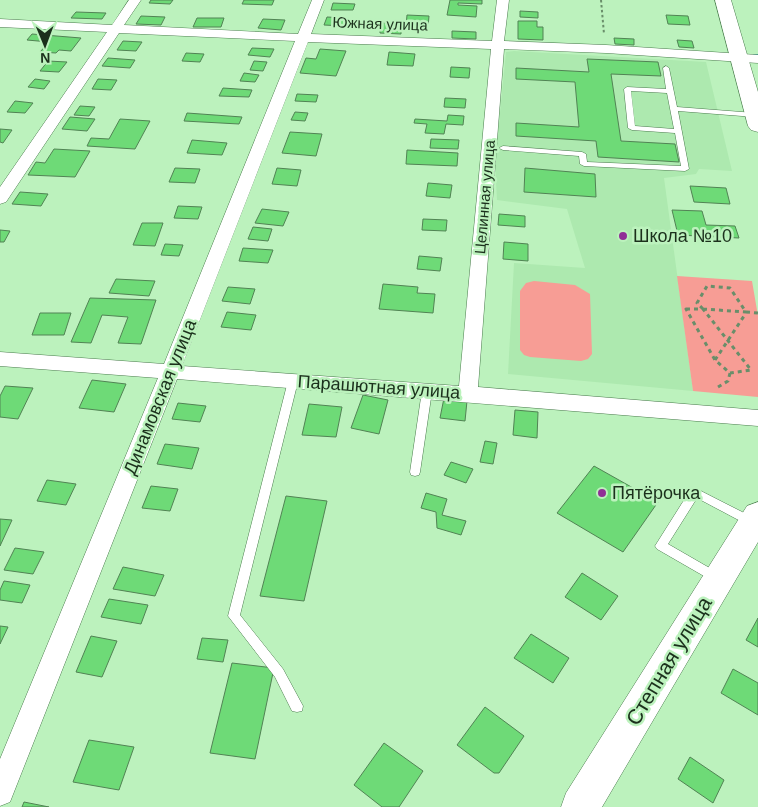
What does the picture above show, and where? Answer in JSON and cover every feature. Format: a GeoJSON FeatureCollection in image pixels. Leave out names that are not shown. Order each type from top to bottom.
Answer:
{"type":"FeatureCollection","features":[{"type":"Feature","properties":{"kind":"street"},"geometry":{"type":"LineString","coordinates":[[0,199],[114,28],[135,0]]}},
{"type":"Feature","properties":{"kind":"street","name":"Динамовская улица"},"geometry":{"type":"LineString","coordinates":[[0,792],[318,0]]}},
{"type":"Feature","properties":{"kind":"street","name":"Целинная улица"},"geometry":{"type":"LineString","coordinates":[[468,394],[497,45],[503,0]]}},
{"type":"Feature","properties":{"kind":"street"},"geometry":{"type":"LineString","coordinates":[[723,0],[756,121]]}},
{"type":"Feature","properties":{"kind":"street","name":"Южная улица"},"geometry":{"type":"LineString","coordinates":[[0,23],[303,38],[606,49],[758,59]]}},
{"type":"Feature","properties":{"kind":"street","name":"Парашютная улица"},"geometry":{"type":"LineString","coordinates":[[0,358],[758,418]]}},
{"type":"Feature","properties":{"kind":"street","name":"Степная улица"},"geometry":{"type":"LineString","coordinates":[[580,807],[756,518]]}},
{"type":"Feature","properties":{"kind":"lane"},"geometry":{"type":"LineString","coordinates":[[502,148],[582,154],[584,164],[685,169],[666,68]]}},
{"type":"Feature","properties":{"kind":"lane"},"geometry":{"type":"LineString","coordinates":[[670,91],[627,88],[632,128],[678,131]]}},
{"type":"Feature","properties":{"kind":"lane"},"geometry":{"type":"LineString","coordinates":[[674,109],[756,121]]}},
{"type":"Feature","properties":{"kind":"lane"},"geometry":{"type":"LineString","coordinates":[[293,381],[234,616],[279,673],[297,706]]}},
{"type":"Feature","properties":{"kind":"lane"},"geometry":{"type":"LineString","coordinates":[[415,472],[427,391]]}},
{"type":"Feature","properties":{"kind":"lane"},"geometry":{"type":"LineString","coordinates":[[718,580],[661,546],[695,492],[756,518]]}},
{"type":"Feature","properties":{"kind":"path"},"geometry":{"type":"LineString","coordinates":[[601,0],[606,49]]}},
{"type":"Feature","properties":{"kind":"path"},"geometry":{"type":"LineString","coordinates":[[746,313],[730,288],[707,286],[697,303],[702,309],[730,339],[752,370],[730,373],[715,360],[686,309],[702,309],[746,313],[758,313]]}},
{"type":"Feature","properties":{"kind":"path"},"geometry":{"type":"LineString","coordinates":[[715,360],[746,313]]}},
{"type":"Feature","properties":{"kind":"path"},"geometry":{"type":"LineString","coordinates":[[718,387],[728,381],[730,373]]}},
{"type":"Feature","properties":{"kind":"shaded area","name":"Школа №10"},"geometry":{"type":"Polygon","coordinates":[[[506,52],[706,62],[732,171],[699,169],[696,174],[664,178],[693,391],[508,374],[514,263],[585,268],[567,209],[497,200],[495,163],[506,52]]]}},
{"type":"Feature","properties":{"kind":"shaded area"},"geometry":{"type":"Polygon","coordinates":[[[677,276],[752,281],[758,316],[758,397],[693,391],[677,276]]]}},
{"type":"Feature","properties":{"kind":"shaded area"},"geometry":{"type":"Polygon","coordinates":[[[534,281],[575,285],[590,294],[592,354],[588,359],[581,361],[530,357],[524,355],[520,350],[520,291],[526,283],[534,281]]]}},
{"type":"Feature","properties":{"kind":"building"},"geometry":{"type":"Polygon","coordinates":[[[151,0],[173,0],[170,4],[149,3],[151,0]]]}},
{"type":"Feature","properties":{"kind":"building"},"geometry":{"type":"Polygon","coordinates":[[[244,0],[274,0],[272,5],[242,4],[244,0]]]}},
{"type":"Feature","properties":{"kind":"building"},"geometry":{"type":"Polygon","coordinates":[[[450,0],[482,0],[482,4],[458,3],[458,5],[477,6],[476,17],[447,15],[450,0]]]}},
{"type":"Feature","properties":{"kind":"building"},"geometry":{"type":"Polygon","coordinates":[[[333,3],[355,4],[353,10],[331,10],[333,3]]]}},
{"type":"Feature","properties":{"kind":"building"},"geometry":{"type":"Polygon","coordinates":[[[520,11],[538,12],[538,18],[520,17],[520,11]]]}},
{"type":"Feature","properties":{"kind":"building"},"geometry":{"type":"Polygon","coordinates":[[[76,12],[106,13],[102,19],[71,18],[76,12]]]}},
{"type":"Feature","properties":{"kind":"building"},"geometry":{"type":"Polygon","coordinates":[[[407,15],[429,16],[428,27],[406,26],[407,15]]]}},
{"type":"Feature","properties":{"kind":"building"},"geometry":{"type":"Polygon","coordinates":[[[666,15],[688,16],[690,25],[668,24],[666,15]]]}},
{"type":"Feature","properties":{"kind":"building"},"geometry":{"type":"Polygon","coordinates":[[[141,16],[165,17],[161,25],[136,24],[141,16]]]}},
{"type":"Feature","properties":{"kind":"building"},"geometry":{"type":"Polygon","coordinates":[[[327,17],[346,18],[344,26],[324,25],[327,17]]]}},
{"type":"Feature","properties":{"kind":"building"},"geometry":{"type":"Polygon","coordinates":[[[197,18],[224,18],[221,27],[193,27],[197,18]]]}},
{"type":"Feature","properties":{"kind":"building"},"geometry":{"type":"Polygon","coordinates":[[[263,19],[285,20],[281,30],[258,28],[263,19]]]}},
{"type":"Feature","properties":{"kind":"building"},"geometry":{"type":"Polygon","coordinates":[[[518,21],[537,21],[537,27],[543,27],[543,40],[518,39],[518,21]]]}},
{"type":"Feature","properties":{"kind":"building"},"geometry":{"type":"Polygon","coordinates":[[[380,23],[401,23],[401,34],[380,33],[380,23]]]}},
{"type":"Feature","properties":{"kind":"building"},"geometry":{"type":"Polygon","coordinates":[[[452,31],[476,32],[476,39],[452,38],[452,31]]]}},
{"type":"Feature","properties":{"kind":"building"},"geometry":{"type":"Polygon","coordinates":[[[32,34],[81,38],[71,51],[59,50],[56,53],[40,52],[49,42],[27,40],[32,34]]]}},
{"type":"Feature","properties":{"kind":"building"},"geometry":{"type":"Polygon","coordinates":[[[614,38],[634,39],[634,45],[615,44],[614,38]]]}},
{"type":"Feature","properties":{"kind":"building"},"geometry":{"type":"Polygon","coordinates":[[[677,40],[692,41],[694,48],[679,47],[677,40]]]}},
{"type":"Feature","properties":{"kind":"building"},"geometry":{"type":"Polygon","coordinates":[[[123,41],[142,42],[136,51],[117,50],[123,41]]]}},
{"type":"Feature","properties":{"kind":"building"},"geometry":{"type":"Polygon","coordinates":[[[252,48],[274,49],[270,57],[248,55],[252,48]]]}},
{"type":"Feature","properties":{"kind":"building"},"geometry":{"type":"Polygon","coordinates":[[[320,49],[346,51],[336,76],[300,73],[306,58],[316,59],[320,49]]]}},
{"type":"Feature","properties":{"kind":"building"},"geometry":{"type":"Polygon","coordinates":[[[389,52],[415,54],[413,66],[387,65],[389,52]]]}},
{"type":"Feature","properties":{"kind":"building"},"geometry":{"type":"Polygon","coordinates":[[[186,53],[204,54],[200,62],[182,61],[186,53]]]}},
{"type":"Feature","properties":{"kind":"building"},"geometry":{"type":"Polygon","coordinates":[[[108,58],[135,60],[130,68],[102,66],[108,58]]]}},
{"type":"Feature","properties":{"kind":"building"},"geometry":{"type":"Polygon","coordinates":[[[587,59],[658,62],[661,76],[611,74],[621,141],[675,144],[679,162],[598,157],[596,141],[516,136],[516,123],[579,127],[575,82],[516,79],[516,68],[589,72],[587,59]]]}},
{"type":"Feature","properties":{"kind":"building"},"geometry":{"type":"Polygon","coordinates":[[[48,61],[67,62],[59,72],[40,71],[48,61]]]}},
{"type":"Feature","properties":{"kind":"building"},"geometry":{"type":"Polygon","coordinates":[[[254,61],[267,62],[263,71],[250,70],[254,61]]]}},
{"type":"Feature","properties":{"kind":"building"},"geometry":{"type":"Polygon","coordinates":[[[451,67],[470,68],[469,78],[450,77],[451,67]]]}},
{"type":"Feature","properties":{"kind":"building"},"geometry":{"type":"Polygon","coordinates":[[[244,73],[259,75],[255,82],[240,81],[244,73]]]}},
{"type":"Feature","properties":{"kind":"building"},"geometry":{"type":"Polygon","coordinates":[[[35,79],[50,81],[44,89],[28,87],[35,79]]]}},
{"type":"Feature","properties":{"kind":"building"},"geometry":{"type":"Polygon","coordinates":[[[98,79],[117,80],[111,90],[92,89],[98,79]]]}},
{"type":"Feature","properties":{"kind":"building"},"geometry":{"type":"Polygon","coordinates":[[[223,88],[252,90],[249,97],[219,96],[223,88]]]}},
{"type":"Feature","properties":{"kind":"building"},"geometry":{"type":"Polygon","coordinates":[[[297,94],[318,95],[316,102],[295,101],[297,94]]]}},
{"type":"Feature","properties":{"kind":"building"},"geometry":{"type":"Polygon","coordinates":[[[445,98],[466,99],[465,108],[444,107],[445,98]]]}},
{"type":"Feature","properties":{"kind":"building"},"geometry":{"type":"Polygon","coordinates":[[[15,101],[33,103],[25,113],[7,112],[15,101]]]}},
{"type":"Feature","properties":{"kind":"building"},"geometry":{"type":"Polygon","coordinates":[[[80,106],[95,107],[89,116],[74,115],[80,106]]]}},
{"type":"Feature","properties":{"kind":"building"},"geometry":{"type":"Polygon","coordinates":[[[295,112],[308,113],[305,121],[291,120],[295,112]]]}},
{"type":"Feature","properties":{"kind":"building"},"geometry":{"type":"Polygon","coordinates":[[[187,113],[242,117],[239,124],[184,121],[187,113]]]}},
{"type":"Feature","properties":{"kind":"building"},"geometry":{"type":"Polygon","coordinates":[[[448,115],[464,116],[463,125],[446,124],[444,134],[425,133],[427,124],[414,123],[415,119],[447,121],[448,115]]]}},
{"type":"Feature","properties":{"kind":"building"},"geometry":{"type":"Polygon","coordinates":[[[70,117],[95,119],[87,131],[62,129],[70,117]]]}},
{"type":"Feature","properties":{"kind":"building"},"geometry":{"type":"Polygon","coordinates":[[[120,119],[150,121],[135,149],[87,146],[91,138],[109,139],[120,119]]]}},
{"type":"Feature","properties":{"kind":"building"},"geometry":{"type":"Polygon","coordinates":[[[0,129],[12,130],[3,143],[0,142],[0,129]]]}},
{"type":"Feature","properties":{"kind":"building"},"geometry":{"type":"Polygon","coordinates":[[[290,132],[322,134],[316,156],[282,153],[290,132]]]}},
{"type":"Feature","properties":{"kind":"building"},"geometry":{"type":"Polygon","coordinates":[[[431,139],[459,140],[458,149],[430,148],[431,139]]]}},
{"type":"Feature","properties":{"kind":"building"},"geometry":{"type":"Polygon","coordinates":[[[192,140],[227,143],[222,155],[187,153],[192,140]]]}},
{"type":"Feature","properties":{"kind":"building"},"geometry":{"type":"Polygon","coordinates":[[[54,149],[90,151],[75,177],[28,175],[36,162],[45,163],[54,149]]]}},
{"type":"Feature","properties":{"kind":"building"},"geometry":{"type":"Polygon","coordinates":[[[407,150],[458,153],[457,166],[406,164],[407,150]]]}},
{"type":"Feature","properties":{"kind":"building"},"geometry":{"type":"Polygon","coordinates":[[[175,168],[200,169],[195,183],[169,182],[175,168]]]}},
{"type":"Feature","properties":{"kind":"building"},"geometry":{"type":"Polygon","coordinates":[[[277,168],[301,170],[297,186],[272,184],[277,168]]]}},
{"type":"Feature","properties":{"kind":"building"},"geometry":{"type":"Polygon","coordinates":[[[525,168],[595,174],[596,197],[524,192],[525,168]]]}},
{"type":"Feature","properties":{"kind":"building"},"geometry":{"type":"Polygon","coordinates":[[[428,183],[452,185],[450,198],[426,196],[428,183]]]}},
{"type":"Feature","properties":{"kind":"building"},"geometry":{"type":"Polygon","coordinates":[[[690,186],[726,188],[730,204],[694,202],[690,186]]]}},
{"type":"Feature","properties":{"kind":"building"},"geometry":{"type":"Polygon","coordinates":[[[20,192],[48,194],[41,206],[12,204],[20,192]]]}},
{"type":"Feature","properties":{"kind":"building"},"geometry":{"type":"Polygon","coordinates":[[[178,206],[202,207],[198,219],[174,218],[178,206]]]}},
{"type":"Feature","properties":{"kind":"building"},"geometry":{"type":"Polygon","coordinates":[[[262,209],[289,212],[283,226],[255,223],[262,209]]]}},
{"type":"Feature","properties":{"kind":"building"},"geometry":{"type":"Polygon","coordinates":[[[672,210],[702,211],[706,225],[735,226],[739,238],[678,235],[672,210]]]}},
{"type":"Feature","properties":{"kind":"building"},"geometry":{"type":"Polygon","coordinates":[[[499,214],[525,216],[525,227],[498,225],[499,214]]]}},
{"type":"Feature","properties":{"kind":"building"},"geometry":{"type":"Polygon","coordinates":[[[423,219],[447,220],[446,231],[422,230],[423,219]]]}},
{"type":"Feature","properties":{"kind":"building"},"geometry":{"type":"Polygon","coordinates":[[[142,223],[163,223],[155,246],[133,245],[142,223]]]}},
{"type":"Feature","properties":{"kind":"building"},"geometry":{"type":"Polygon","coordinates":[[[253,227],[272,229],[268,241],[248,239],[253,227]]]}},
{"type":"Feature","properties":{"kind":"building"},"geometry":{"type":"Polygon","coordinates":[[[0,230],[10,231],[4,242],[0,242],[0,230]]]}},
{"type":"Feature","properties":{"kind":"building"},"geometry":{"type":"Polygon","coordinates":[[[504,242],[528,244],[528,261],[503,259],[504,242]]]}},
{"type":"Feature","properties":{"kind":"building"},"geometry":{"type":"Polygon","coordinates":[[[165,244],[183,245],[179,256],[161,255],[165,244]]]}},
{"type":"Feature","properties":{"kind":"building"},"geometry":{"type":"Polygon","coordinates":[[[243,248],[273,250],[268,263],[239,261],[243,248]]]}},
{"type":"Feature","properties":{"kind":"building"},"geometry":{"type":"Polygon","coordinates":[[[419,256],[442,258],[440,271],[417,269],[419,256]]]}},
{"type":"Feature","properties":{"kind":"building"},"geometry":{"type":"Polygon","coordinates":[[[116,279],[155,281],[149,296],[109,293],[116,279]]]}},
{"type":"Feature","properties":{"kind":"building"},"geometry":{"type":"Polygon","coordinates":[[[383,284],[418,287],[417,293],[435,294],[433,313],[379,309],[383,284]]]}},
{"type":"Feature","properties":{"kind":"building"},"geometry":{"type":"Polygon","coordinates":[[[228,287],[255,289],[250,304],[222,301],[228,287]]]}},
{"type":"Feature","properties":{"kind":"building"},"geometry":{"type":"Polygon","coordinates":[[[90,298],[156,300],[141,344],[118,343],[128,317],[102,315],[91,343],[71,342],[90,298]]]}},
{"type":"Feature","properties":{"kind":"building"},"geometry":{"type":"Polygon","coordinates":[[[227,312],[256,315],[251,330],[221,327],[227,312]]]}},
{"type":"Feature","properties":{"kind":"building"},"geometry":{"type":"Polygon","coordinates":[[[40,313],[71,313],[64,335],[32,335],[40,313]]]}},
{"type":"Feature","properties":{"kind":"building"},"geometry":{"type":"Polygon","coordinates":[[[92,380],[126,384],[114,412],[79,408],[92,380]]]}},
{"type":"Feature","properties":{"kind":"building"},"geometry":{"type":"Polygon","coordinates":[[[5,386],[33,388],[18,419],[0,417],[0,396],[5,386]]]}},
{"type":"Feature","properties":{"kind":"building"},"geometry":{"type":"Polygon","coordinates":[[[363,395],[388,400],[379,434],[351,428],[363,395]]]}},
{"type":"Feature","properties":{"kind":"building"},"geometry":{"type":"Polygon","coordinates":[[[444,398],[467,401],[465,421],[440,418],[444,398]]]}},
{"type":"Feature","properties":{"kind":"building"},"geometry":{"type":"Polygon","coordinates":[[[178,403],[206,406],[200,422],[172,419],[178,403]]]}},
{"type":"Feature","properties":{"kind":"building"},"geometry":{"type":"Polygon","coordinates":[[[309,404],[342,407],[336,437],[302,435],[309,404]]]}},
{"type":"Feature","properties":{"kind":"building"},"geometry":{"type":"Polygon","coordinates":[[[515,410],[538,412],[537,438],[513,435],[515,410]]]}},
{"type":"Feature","properties":{"kind":"building"},"geometry":{"type":"Polygon","coordinates":[[[485,441],[497,443],[493,464],[480,462],[485,441]]]}},
{"type":"Feature","properties":{"kind":"building"},"geometry":{"type":"Polygon","coordinates":[[[165,444],[199,448],[192,469],[157,464],[165,444]]]}},
{"type":"Feature","properties":{"kind":"building"},"geometry":{"type":"Polygon","coordinates":[[[451,462],[473,469],[466,483],[444,475],[451,462]]]}},
{"type":"Feature","properties":{"kind":"building"},"geometry":{"type":"Polygon","coordinates":[[[594,466],[658,502],[623,552],[557,513],[594,466]]]}},
{"type":"Feature","properties":{"kind":"building"},"geometry":{"type":"Polygon","coordinates":[[[47,480],[76,484],[66,505],[37,501],[47,480]]]}},
{"type":"Feature","properties":{"kind":"building"},"geometry":{"type":"Polygon","coordinates":[[[151,486],[178,489],[170,511],[142,508],[151,486]]]}},
{"type":"Feature","properties":{"kind":"building"},"geometry":{"type":"Polygon","coordinates":[[[426,493],[447,499],[442,515],[466,521],[461,535],[437,528],[436,512],[421,508],[426,493]]]}},
{"type":"Feature","properties":{"kind":"building"},"geometry":{"type":"Polygon","coordinates":[[[286,496],[327,501],[304,601],[260,596],[286,496]]]}},
{"type":"Feature","properties":{"kind":"building"},"geometry":{"type":"Polygon","coordinates":[[[0,519],[12,520],[0,546],[0,519]]]}},
{"type":"Feature","properties":{"kind":"building"},"geometry":{"type":"Polygon","coordinates":[[[15,548],[44,552],[33,574],[4,570],[15,548]]]}},
{"type":"Feature","properties":{"kind":"building"},"geometry":{"type":"Polygon","coordinates":[[[123,567],[164,575],[155,596],[113,589],[123,567]]]}},
{"type":"Feature","properties":{"kind":"building"},"geometry":{"type":"Polygon","coordinates":[[[582,573],[618,596],[601,620],[565,597],[582,573]]]}},
{"type":"Feature","properties":{"kind":"building"},"geometry":{"type":"Polygon","coordinates":[[[4,581],[30,585],[22,603],[0,600],[0,590],[4,581]]]}},
{"type":"Feature","properties":{"kind":"building"},"geometry":{"type":"Polygon","coordinates":[[[109,599],[148,605],[141,624],[101,617],[109,599]]]}},
{"type":"Feature","properties":{"kind":"building"},"geometry":{"type":"Polygon","coordinates":[[[758,618],[758,647],[746,640],[758,618]]]}},
{"type":"Feature","properties":{"kind":"building"},"geometry":{"type":"Polygon","coordinates":[[[0,626],[8,627],[0,644],[0,626]]]}},
{"type":"Feature","properties":{"kind":"building"},"geometry":{"type":"Polygon","coordinates":[[[531,634],[569,658],[553,683],[514,658],[531,634]]]}},
{"type":"Feature","properties":{"kind":"building"},"geometry":{"type":"Polygon","coordinates":[[[91,636],[117,641],[102,677],[76,672],[91,636]]]}},
{"type":"Feature","properties":{"kind":"building"},"geometry":{"type":"Polygon","coordinates":[[[202,638],[228,640],[223,662],[197,659],[202,638]]]}},
{"type":"Feature","properties":{"kind":"building"},"geometry":{"type":"Polygon","coordinates":[[[232,663],[274,668],[255,759],[210,753],[232,663]]]}},
{"type":"Feature","properties":{"kind":"building"},"geometry":{"type":"Polygon","coordinates":[[[733,669],[758,683],[758,715],[721,693],[733,669]]]}},
{"type":"Feature","properties":{"kind":"building"},"geometry":{"type":"Polygon","coordinates":[[[485,707],[524,736],[499,773],[494,773],[457,745],[485,707]]]}},
{"type":"Feature","properties":{"kind":"building"},"geometry":{"type":"Polygon","coordinates":[[[89,740],[134,747],[119,790],[73,782],[89,740]]]}},
{"type":"Feature","properties":{"kind":"building"},"geometry":{"type":"Polygon","coordinates":[[[384,743],[423,771],[399,807],[382,807],[354,785],[384,743]]]}},
{"type":"Feature","properties":{"kind":"building"},"geometry":{"type":"Polygon","coordinates":[[[690,757],[724,780],[713,803],[678,779],[690,757]]]}},
{"type":"Feature","properties":{"kind":"building"},"geometry":{"type":"Polygon","coordinates":[[[24,802],[49,807],[22,807],[24,802]]]}},
{"type":"Feature","properties":{"kind":"place","name":"Школа №10"},"geometry":{"type":"Point","coordinates":[623,236]}},
{"type":"Feature","properties":{"kind":"place","name":"Пятёрочка"},"geometry":{"type":"Point","coordinates":[602,493]}}]}
